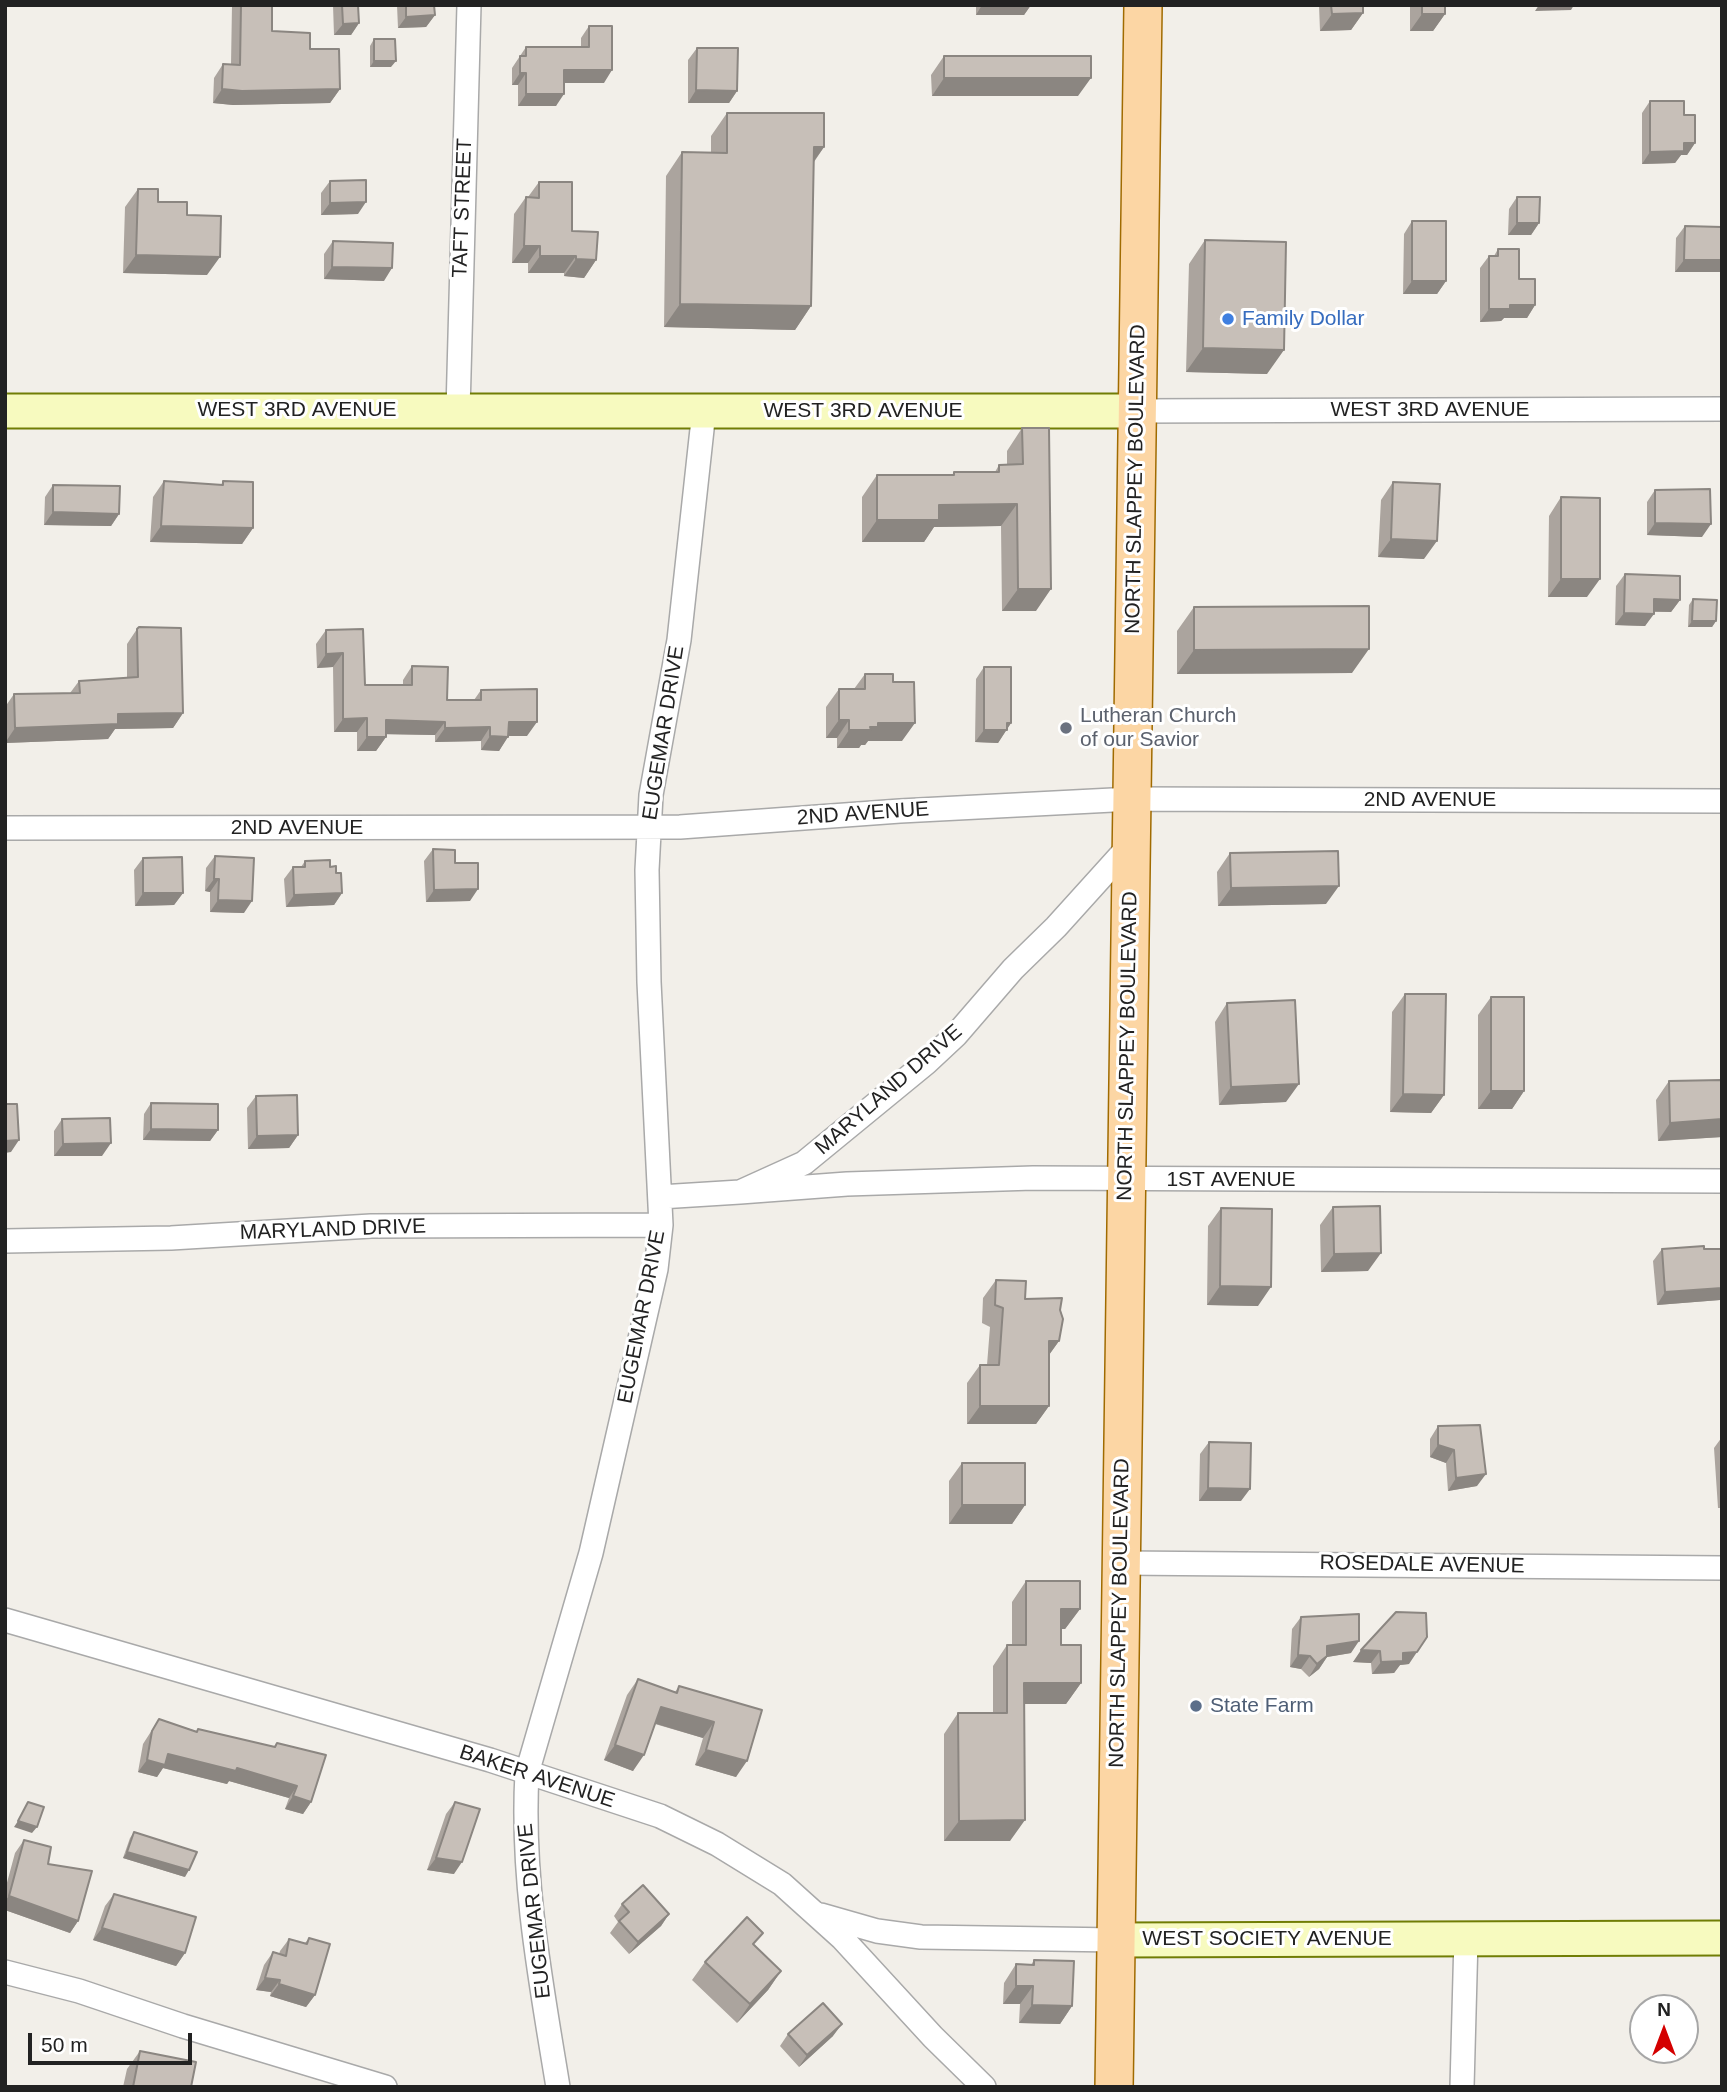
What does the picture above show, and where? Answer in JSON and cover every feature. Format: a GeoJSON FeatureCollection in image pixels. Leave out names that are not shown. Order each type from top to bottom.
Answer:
{"type":"FeatureCollection","features":[{"type":"Feature","properties":{"kind":"main road","name":"NORTH SLAPPEY BOULEVARD"},"geometry":{"type":"LineString","coordinates":[[1114,2087],[1143,5]]}},
{"type":"Feature","properties":{"kind":"street","name":"TAFT STREET"},"geometry":{"type":"LineString","coordinates":[[458,410],[469,5]]}},
{"type":"Feature","properties":{"kind":"street","name":"WEST 3RD AVENUE"},"geometry":{"type":"LineString","coordinates":[[5,411],[1722,409]]}},
{"type":"Feature","properties":{"kind":"street","name":"EUGEMAR DRIVE"},"geometry":{"type":"LineString","coordinates":[[558,2087],[529,1889],[525,1807],[527,1773],[591,1553],[656,1269],[661,1225],[649,982],[649,827],[651,794],[679,640],[704,411]]}},
{"type":"Feature","properties":{"kind":"street","name":"2ND AVENUE"},"geometry":{"type":"LineString","coordinates":[[5,828],[680,827],[914,810],[1132,799],[1722,801]]}},
{"type":"Feature","properties":{"kind":"street","name":"MARYLAND DRIVE"},"geometry":{"type":"LineString","coordinates":[[660,1197],[740,1192],[804,1163],[956,1035],[1013,969],[1056,928],[1131,844]]}},
{"type":"Feature","properties":{"kind":"street","name":"1ST AVENUE"},"geometry":{"type":"LineString","coordinates":[[740,1192],[846,1184],[1033,1178],[1722,1181]]}},
{"type":"Feature","properties":{"kind":"street","name":"MARYLAND DRIVE"},"geometry":{"type":"LineString","coordinates":[[5,1241],[171,1238],[371,1226],[661,1225]]}},
{"type":"Feature","properties":{"kind":"street","name":"ROSEDALE AVENUE"},"geometry":{"type":"LineString","coordinates":[[1121,1563],[1722,1568]]}},
{"type":"Feature","properties":{"kind":"street","name":"BAKER AVENUE"},"geometry":{"type":"LineString","coordinates":[[5,1620],[490,1760],[660,1816],[717,1844],[782,1884],[842,1938],[933,2037],[984,2087]]}},
{"type":"Feature","properties":{"kind":"street","name":"WEST SOCIETY AVENUE"},"geometry":{"type":"LineString","coordinates":[[815,1913],[877,1931],[921,1937],[1116,1940],[1722,1938]]}},
{"type":"Feature","properties":{"kind":"street"},"geometry":{"type":"LineString","coordinates":[[1462,2087],[1466,1938]]}},
{"type":"Feature","properties":{"kind":"street"},"geometry":{"type":"LineString","coordinates":[[5,1972],[79,1991],[183,2026],[385,2087]]}},
{"type":"Feature","properties":{"kind":"building"},"geometry":{"type":"Polygon","coordinates":[[[241,5],[272,5],[272,31],[310,33],[310,49],[339,49],[340,89],[222,89],[223,64],[240,65],[241,5]]]}},
{"type":"Feature","properties":{"kind":"building"},"geometry":{"type":"Polygon","coordinates":[[[342,5],[358,5],[359,23],[343,24],[342,5]]]}},
{"type":"Feature","properties":{"kind":"building"},"geometry":{"type":"Polygon","coordinates":[[[406,5],[434,5],[435,15],[406,17],[406,5]]]}},
{"type":"Feature","properties":{"kind":"building"},"geometry":{"type":"Polygon","coordinates":[[[1331,5],[1363,5],[1363,13],[1332,14],[1331,5]]]}},
{"type":"Feature","properties":{"kind":"building"},"geometry":{"type":"Polygon","coordinates":[[[1422,5],[1445,5],[1445,14],[1422,14],[1422,5]]]}},
{"type":"Feature","properties":{"kind":"building"},"geometry":{"type":"Polygon","coordinates":[[[589,26],[612,26],[612,70],[564,70],[564,94],[526,94],[526,73],[520,73],[520,56],[526,56],[526,47],[589,47],[589,26]]]}},
{"type":"Feature","properties":{"kind":"building"},"geometry":{"type":"Polygon","coordinates":[[[374,39],[395,39],[396,61],[374,61],[374,39]]]}},
{"type":"Feature","properties":{"kind":"building"},"geometry":{"type":"Polygon","coordinates":[[[697,48],[738,48],[737,91],[696,90],[697,48]]]}},
{"type":"Feature","properties":{"kind":"building"},"geometry":{"type":"Polygon","coordinates":[[[944,56],[1091,56],[1091,78],[944,78],[944,56]]]}},
{"type":"Feature","properties":{"kind":"building"},"geometry":{"type":"Polygon","coordinates":[[[1650,101],[1684,101],[1684,115],[1695,115],[1695,143],[1684,143],[1684,151],[1650,152],[1650,101]]]}},
{"type":"Feature","properties":{"kind":"building"},"geometry":{"type":"Polygon","coordinates":[[[727,113],[824,113],[824,147],[814,147],[811,306],[680,304],[682,152],[727,153],[727,113]]]}},
{"type":"Feature","properties":{"kind":"building"},"geometry":{"type":"Polygon","coordinates":[[[366,180],[366,202],[330,203],[330,181],[366,180]]]}},
{"type":"Feature","properties":{"kind":"building"},"geometry":{"type":"Polygon","coordinates":[[[539,182],[572,182],[572,231],[598,232],[596,260],[576,259],[576,256],[540,256],[540,246],[524,246],[526,197],[539,198],[539,182]]]}},
{"type":"Feature","properties":{"kind":"building"},"geometry":{"type":"Polygon","coordinates":[[[138,189],[158,189],[158,202],[187,202],[187,215],[221,216],[220,257],[136,255],[138,189]]]}},
{"type":"Feature","properties":{"kind":"building"},"geometry":{"type":"Polygon","coordinates":[[[1517,197],[1540,197],[1539,223],[1517,223],[1517,197]]]}},
{"type":"Feature","properties":{"kind":"building"},"geometry":{"type":"Polygon","coordinates":[[[1412,221],[1446,221],[1446,281],[1412,281],[1412,221]]]}},
{"type":"Feature","properties":{"kind":"building"},"geometry":{"type":"Polygon","coordinates":[[[1685,226],[1722,227],[1722,260],[1684,260],[1685,226]]]}},
{"type":"Feature","properties":{"kind":"building","name":"Family Dollar"},"geometry":{"type":"Polygon","coordinates":[[[1205,240],[1286,242],[1284,350],[1203,348],[1205,240]]]}},
{"type":"Feature","properties":{"kind":"building"},"geometry":{"type":"Polygon","coordinates":[[[333,241],[393,243],[392,268],[332,267],[333,241]]]}},
{"type":"Feature","properties":{"kind":"building"},"geometry":{"type":"Polygon","coordinates":[[[1498,249],[1519,249],[1519,279],[1535,279],[1535,305],[1510,305],[1510,309],[1489,309],[1489,256],[1498,256],[1498,249]]]}},
{"type":"Feature","properties":{"kind":"building"},"geometry":{"type":"Polygon","coordinates":[[[1022,428],[1049,428],[1051,589],[1018,589],[1017,504],[939,505],[939,520],[877,520],[877,475],[999,472],[999,465],[1023,464],[1022,428]]]}},
{"type":"Feature","properties":{"kind":"building"},"geometry":{"type":"Polygon","coordinates":[[[164,481],[223,485],[223,481],[253,482],[253,528],[161,526],[164,481]]]}},
{"type":"Feature","properties":{"kind":"building"},"geometry":{"type":"Polygon","coordinates":[[[1393,482],[1440,484],[1437,541],[1391,539],[1393,482]]]}},
{"type":"Feature","properties":{"kind":"building"},"geometry":{"type":"Polygon","coordinates":[[[53,485],[120,486],[119,514],[53,512],[53,485]]]}},
{"type":"Feature","properties":{"kind":"building"},"geometry":{"type":"Polygon","coordinates":[[[1710,489],[1711,524],[1655,523],[1655,490],[1710,489]]]}},
{"type":"Feature","properties":{"kind":"building"},"geometry":{"type":"Polygon","coordinates":[[[1561,497],[1600,498],[1600,579],[1561,579],[1561,497]]]}},
{"type":"Feature","properties":{"kind":"building"},"geometry":{"type":"Polygon","coordinates":[[[1625,574],[1680,576],[1680,600],[1654,599],[1654,614],[1624,613],[1625,574]]]}},
{"type":"Feature","properties":{"kind":"building"},"geometry":{"type":"Polygon","coordinates":[[[1693,599],[1717,600],[1716,621],[1692,621],[1693,599]]]}},
{"type":"Feature","properties":{"kind":"building"},"geometry":{"type":"Polygon","coordinates":[[[1369,606],[1369,649],[1194,650],[1194,607],[1369,606]]]}},
{"type":"Feature","properties":{"kind":"building"},"geometry":{"type":"Polygon","coordinates":[[[139,627],[181,628],[183,713],[118,714],[118,724],[15,728],[14,694],[80,693],[79,681],[138,677],[139,627]]]}},
{"type":"Feature","properties":{"kind":"building"},"geometry":{"type":"Polygon","coordinates":[[[363,629],[365,685],[412,685],[412,666],[448,667],[447,700],[481,700],[481,690],[537,689],[537,722],[509,722],[508,737],[490,736],[490,727],[445,728],[445,722],[386,720],[386,737],[367,737],[367,718],[343,719],[343,653],[326,654],[326,630],[363,629]]]}},
{"type":"Feature","properties":{"kind":"building"},"geometry":{"type":"Polygon","coordinates":[[[984,667],[1011,667],[1011,723],[1007,723],[1007,730],[984,730],[984,667]]]}},
{"type":"Feature","properties":{"kind":"building"},"geometry":{"type":"Polygon","coordinates":[[[865,674],[893,674],[893,682],[914,682],[915,723],[878,723],[878,727],[870,727],[871,730],[849,730],[849,720],[839,720],[839,689],[865,689],[865,674]]]}},
{"type":"Feature","properties":{"kind":"building"},"geometry":{"type":"Polygon","coordinates":[[[433,849],[455,850],[455,863],[478,863],[478,889],[434,890],[433,849]]]}},
{"type":"Feature","properties":{"kind":"building"},"geometry":{"type":"Polygon","coordinates":[[[1338,851],[1339,886],[1231,888],[1230,853],[1338,851]]]}},
{"type":"Feature","properties":{"kind":"building"},"geometry":{"type":"Polygon","coordinates":[[[215,856],[254,858],[252,901],[218,900],[219,879],[214,879],[215,856]]]}},
{"type":"Feature","properties":{"kind":"building"},"geometry":{"type":"Polygon","coordinates":[[[182,857],[183,893],[143,893],[143,858],[182,857]]]}},
{"type":"Feature","properties":{"kind":"building"},"geometry":{"type":"Polygon","coordinates":[[[330,860],[330,867],[336,866],[336,873],[341,873],[342,893],[294,895],[293,867],[305,867],[305,861],[330,860]]]}},
{"type":"Feature","properties":{"kind":"building"},"geometry":{"type":"Polygon","coordinates":[[[1405,994],[1446,994],[1444,1095],[1403,1094],[1405,994]]]}},
{"type":"Feature","properties":{"kind":"building"},"geometry":{"type":"Polygon","coordinates":[[[1491,997],[1524,997],[1524,1091],[1491,1091],[1491,997]]]}},
{"type":"Feature","properties":{"kind":"building"},"geometry":{"type":"Polygon","coordinates":[[[1295,1000],[1299,1084],[1231,1087],[1227,1003],[1295,1000]]]}},
{"type":"Feature","properties":{"kind":"building"},"geometry":{"type":"Polygon","coordinates":[[[1722,1080],[1722,1119],[1670,1123],[1669,1081],[1722,1080]]]}},
{"type":"Feature","properties":{"kind":"building"},"geometry":{"type":"Polygon","coordinates":[[[297,1095],[298,1135],[257,1136],[256,1096],[297,1095]]]}},
{"type":"Feature","properties":{"kind":"building"},"geometry":{"type":"Polygon","coordinates":[[[151,1103],[218,1104],[218,1130],[151,1129],[151,1103]]]}},
{"type":"Feature","properties":{"kind":"building"},"geometry":{"type":"Polygon","coordinates":[[[5,1104],[17,1104],[19,1140],[5,1141],[5,1104]]]}},
{"type":"Feature","properties":{"kind":"building"},"geometry":{"type":"Polygon","coordinates":[[[110,1118],[111,1143],[63,1144],[62,1119],[110,1118]]]}},
{"type":"Feature","properties":{"kind":"building"},"geometry":{"type":"Polygon","coordinates":[[[1380,1206],[1381,1253],[1334,1254],[1333,1207],[1380,1206]]]}},
{"type":"Feature","properties":{"kind":"building"},"geometry":{"type":"Polygon","coordinates":[[[1221,1208],[1272,1209],[1271,1287],[1220,1286],[1221,1208]]]}},
{"type":"Feature","properties":{"kind":"building"},"geometry":{"type":"Polygon","coordinates":[[[1704,1246],[1704,1249],[1722,1249],[1722,1288],[1665,1292],[1662,1249],[1704,1246]]]}},
{"type":"Feature","properties":{"kind":"building"},"geometry":{"type":"Polygon","coordinates":[[[996,1280],[1026,1281],[1025,1299],[1062,1298],[1060,1310],[1063,1319],[1059,1341],[1049,1341],[1049,1406],[980,1406],[980,1365],[999,1365],[1003,1308],[995,1305],[996,1280]]]}},
{"type":"Feature","properties":{"kind":"building"},"geometry":{"type":"Polygon","coordinates":[[[1480,1425],[1486,1474],[1456,1478],[1454,1450],[1438,1445],[1438,1426],[1480,1425]]]}},
{"type":"Feature","properties":{"kind":"building"},"geometry":{"type":"Polygon","coordinates":[[[1209,1442],[1251,1443],[1250,1489],[1208,1488],[1209,1442]]]}},
{"type":"Feature","properties":{"kind":"building"},"geometry":{"type":"Polygon","coordinates":[[[962,1463],[1025,1463],[1025,1505],[962,1505],[962,1463]]]}},
{"type":"Feature","properties":{"kind":"building"},"geometry":{"type":"Polygon","coordinates":[[[1026,1581],[1080,1581],[1080,1609],[1061,1609],[1061,1645],[1081,1645],[1081,1683],[1024,1683],[1025,1820],[959,1821],[958,1713],[1007,1713],[1007,1645],[1026,1645],[1026,1581]]]}},
{"type":"Feature","properties":{"kind":"building"},"geometry":{"type":"Polygon","coordinates":[[[1396,1612],[1426,1613],[1427,1637],[1417,1652],[1403,1653],[1403,1661],[1381,1662],[1380,1651],[1361,1650],[1396,1612]]]}},
{"type":"Feature","properties":{"kind":"building"},"geometry":{"type":"Polygon","coordinates":[[[1359,1614],[1359,1641],[1327,1646],[1327,1656],[1317,1664],[1310,1656],[1298,1655],[1301,1617],[1359,1614]]]}},
{"type":"Feature","properties":{"kind":"building"},"geometry":{"type":"Polygon","coordinates":[[[638,1679],[677,1693],[679,1686],[762,1710],[747,1761],[706,1750],[714,1722],[661,1707],[644,1755],[615,1745],[638,1679]]]}},
{"type":"Feature","properties":{"kind":"building"},"geometry":{"type":"Polygon","coordinates":[[[159,1719],[197,1732],[198,1729],[275,1747],[277,1743],[326,1755],[311,1802],[293,1796],[297,1786],[237,1768],[236,1771],[168,1754],[165,1765],[147,1760],[152,1731],[159,1719]]]}},
{"type":"Feature","properties":{"kind":"building"},"geometry":{"type":"Polygon","coordinates":[[[28,1802],[44,1807],[37,1827],[18,1821],[28,1802]]]}},
{"type":"Feature","properties":{"kind":"building"},"geometry":{"type":"Polygon","coordinates":[[[455,1802],[480,1809],[462,1862],[436,1858],[455,1802]]]}},
{"type":"Feature","properties":{"kind":"building"},"geometry":{"type":"Polygon","coordinates":[[[134,1832],[197,1852],[189,1870],[127,1852],[134,1832]]]}},
{"type":"Feature","properties":{"kind":"building"},"geometry":{"type":"Polygon","coordinates":[[[24,1840],[51,1847],[48,1864],[92,1871],[78,1921],[9,1896],[24,1840]]]}},
{"type":"Feature","properties":{"kind":"building"},"geometry":{"type":"Polygon","coordinates":[[[643,1885],[669,1914],[638,1942],[619,1921],[629,1912],[622,1904],[643,1885]]]}},
{"type":"Feature","properties":{"kind":"building"},"geometry":{"type":"Polygon","coordinates":[[[114,1894],[196,1917],[185,1953],[102,1928],[114,1894]]]}},
{"type":"Feature","properties":{"kind":"building"},"geometry":{"type":"Polygon","coordinates":[[[747,1917],[763,1933],[753,1944],[781,1971],[750,2004],[705,1962],[747,1917]]]}},
{"type":"Feature","properties":{"kind":"building"},"geometry":{"type":"Polygon","coordinates":[[[309,1938],[330,1944],[315,1995],[279,1984],[280,1980],[265,1978],[273,1952],[286,1956],[289,1939],[307,1944],[309,1938]]]}},
{"type":"Feature","properties":{"kind":"building"},"geometry":{"type":"Polygon","coordinates":[[[1034,1960],[1074,1961],[1072,2006],[1032,2005],[1033,1986],[1016,1986],[1016,1964],[1034,1965],[1034,1960]]]}},
{"type":"Feature","properties":{"kind":"building"},"geometry":{"type":"Polygon","coordinates":[[[823,2003],[842,2024],[807,2055],[788,2034],[823,2003]]]}},
{"type":"Feature","properties":{"kind":"building"},"geometry":{"type":"Polygon","coordinates":[[[140,2051],[196,2062],[191,2087],[133,2087],[140,2051]]]}},
{"type":"Feature","properties":{"kind":"place","name":"Family Dollar"},"geometry":{"type":"Point","coordinates":[1228,319]}},
{"type":"Feature","properties":{"kind":"place","name":"Lutheran Church of our Savior"},"geometry":{"type":"Point","coordinates":[1066,728]}},
{"type":"Feature","properties":{"kind":"place","name":"State Farm"},"geometry":{"type":"Point","coordinates":[1196,1706]}}]}
